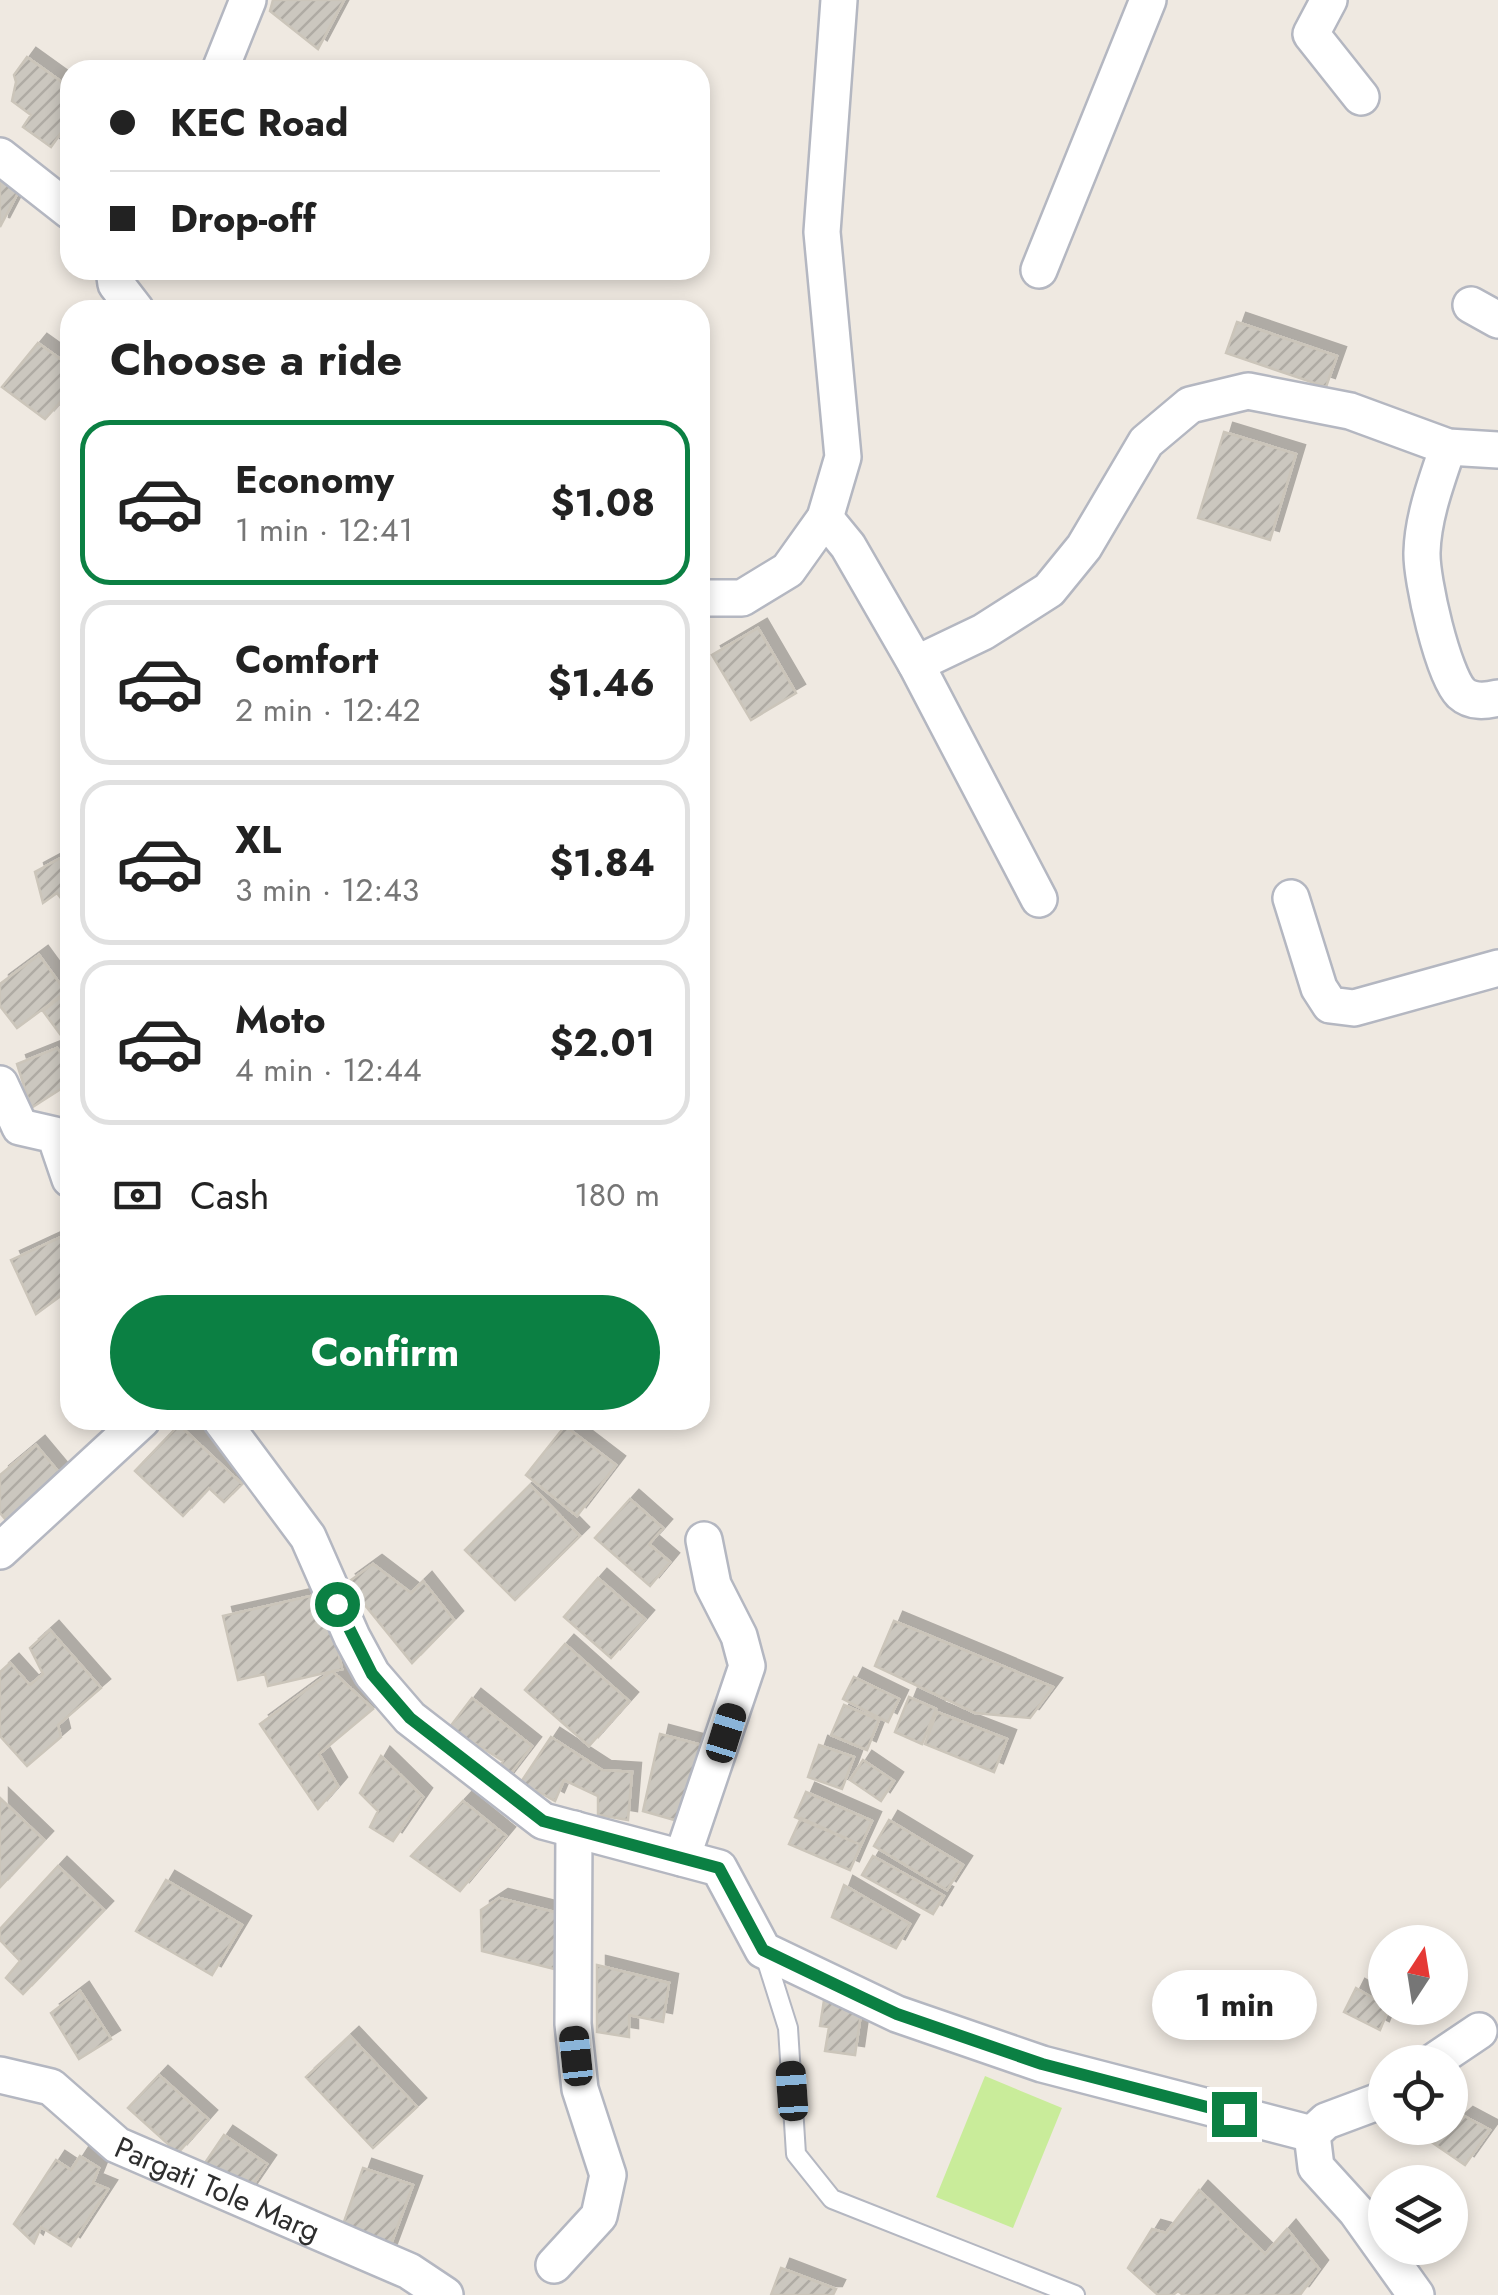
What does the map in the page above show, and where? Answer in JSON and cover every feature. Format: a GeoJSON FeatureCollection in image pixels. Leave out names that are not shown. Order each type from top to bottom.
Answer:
{"type":"FeatureCollection","features":[{"type":"Feature","properties":{"kind":"street"},"geometry":{"type":"LineString","coordinates":[[224,60],[248,0]]}},
{"type":"Feature","properties":{"kind":"street"},"geometry":{"type":"LineString","coordinates":[[710,598],[742,598],[788,570],[824,518],[843,456],[822,232],[839,0]]}},
{"type":"Feature","properties":{"kind":"street"},"geometry":{"type":"LineString","coordinates":[[1039,270],[1148,0]]}},
{"type":"Feature","properties":{"kind":"street"},"geometry":{"type":"LineString","coordinates":[[1329,0],[1311,34],[1361,96]]}},
{"type":"Feature","properties":{"kind":"street"},"geometry":{"type":"LineString","coordinates":[[0,156],[60,203]]}},
{"type":"Feature","properties":{"kind":"street"},"geometry":{"type":"LineString","coordinates":[[916,664],[983,632],[1049,590],[1084,546],[1146,442],[1190,406],[1248,391],[1350,412],[1448,446],[1498,450]]}},
{"type":"Feature","properties":{"kind":"street"},"geometry":{"type":"LineString","coordinates":[[1448,446],[1430,503],[1422,552],[1427,602],[1461,693],[1479,702],[1498,698]]}},
{"type":"Feature","properties":{"kind":"street"},"geometry":{"type":"LineString","coordinates":[[824,518],[848,546],[916,664],[1039,899]]}},
{"type":"Feature","properties":{"kind":"street"},"geometry":{"type":"LineString","coordinates":[[1291,898],[1319,988],[1330,1005],[1354,1008],[1498,968]]}},
{"type":"Feature","properties":{"kind":"street"},"geometry":{"type":"LineString","coordinates":[[0,1084],[20,1128],[54,1135],[60,1152]]}},
{"type":"Feature","properties":{"kind":"street"},"geometry":{"type":"LineString","coordinates":[[0,1551],[131,1430]]}},
{"type":"Feature","properties":{"kind":"street"},"geometry":{"type":"LineString","coordinates":[[228,1430],[308,1537],[372,1674],[410,1718],[543,1821],[719,1868],[763,1950],[897,2014],[1042,2064],[1312,2134]]}},
{"type":"Feature","properties":{"kind":"street"},"geometry":{"type":"LineString","coordinates":[[682,1858],[747,1666],[740,1636],[712,1585],[704,1540]]}},
{"type":"Feature","properties":{"kind":"street"},"geometry":{"type":"LineString","coordinates":[[554,2264],[599,2216],[608,2175],[580,2089],[573,2024],[574,1829]]}},
{"type":"Feature","properties":{"kind":"street"},"geometry":{"type":"LineString","coordinates":[[1458,2045],[1479,2031]]}},
{"type":"Feature","properties":{"kind":"street","name":"Pargati Tole Marg"},"geometry":{"type":"LineString","coordinates":[[0,2075],[50,2087],[117,2144],[410,2271],[445,2295]]}},
{"type":"Feature","properties":{"kind":"street"},"geometry":{"type":"LineString","coordinates":[[1312,2134],[1326,2121],[1368,2105]]}},
{"type":"Feature","properties":{"kind":"street"},"geometry":{"type":"LineString","coordinates":[[1312,2134],[1316,2167],[1356,2211],[1416,2295]]}},
{"type":"Feature","properties":{"kind":"lane"},"geometry":{"type":"LineString","coordinates":[[763,1950],[788,2028],[796,2154],[832,2199],[1075,2295]]}},
{"type":"Feature","properties":{"kind":"green space"},"geometry":{"type":"Polygon","coordinates":[[[985,2076],[1062,2108],[1013,2228],[936,2197],[985,2076]]]}},
{"type":"Feature","properties":{"kind":"building"},"geometry":{"type":"Polygon","coordinates":[[[273,0],[344,0],[318,49],[270,11],[273,0]]]}},
{"type":"Feature","properties":{"kind":"building"},"geometry":{"type":"Polygon","coordinates":[[[27,57],[60,81],[60,134],[51,147],[23,127],[31,115],[12,101],[14,75],[27,57]]]}},
{"type":"Feature","properties":{"kind":"building"},"geometry":{"type":"Polygon","coordinates":[[[0,169],[24,181],[0,227],[0,169]]]}},
{"type":"Feature","properties":{"kind":"building"},"geometry":{"type":"Polygon","coordinates":[[[1237,322],[1337,356],[1326,387],[1226,353],[1237,322]]]}},
{"type":"Feature","properties":{"kind":"building"},"geometry":{"type":"Polygon","coordinates":[[[38,343],[60,359],[60,402],[45,419],[2,387],[38,343]]]}},
{"type":"Feature","properties":{"kind":"building"},"geometry":{"type":"Polygon","coordinates":[[[1224,432],[1296,454],[1270,540],[1198,518],[1224,432]]]}},
{"type":"Feature","properties":{"kind":"building"},"geometry":{"type":"Polygon","coordinates":[[[758,628],[796,693],[751,720],[712,655],[758,628]]]}},
{"type":"Feature","properties":{"kind":"building"},"geometry":{"type":"Polygon","coordinates":[[[60,858],[60,897],[57,893],[43,903],[35,872],[60,858]]]}},
{"type":"Feature","properties":{"kind":"building"},"geometry":{"type":"Polygon","coordinates":[[[39,955],[60,984],[60,996],[17,1028],[0,1006],[0,984],[39,955]]]}},
{"type":"Feature","properties":{"kind":"building"},"geometry":{"type":"Polygon","coordinates":[[[60,998],[60,1034],[43,1011],[60,998]]]}},
{"type":"Feature","properties":{"kind":"building"},"geometry":{"type":"Polygon","coordinates":[[[57,1048],[60,1089],[31,1108],[17,1064],[57,1048]]]}},
{"type":"Feature","properties":{"kind":"building"},"geometry":{"type":"Polygon","coordinates":[[[60,1237],[60,1296],[36,1314],[11,1260],[60,1237]]]}},
{"type":"Feature","properties":{"kind":"building"},"geometry":{"type":"Polygon","coordinates":[[[174,1430],[184,1430],[242,1484],[224,1502],[209,1488],[183,1516],[135,1471],[174,1430]]]}},
{"type":"Feature","properties":{"kind":"building"},"geometry":{"type":"Polygon","coordinates":[[[562,1430],[570,1430],[616,1465],[577,1516],[526,1475],[562,1430]]]}},
{"type":"Feature","properties":{"kind":"building"},"geometry":{"type":"Polygon","coordinates":[[[36,1445],[67,1482],[13,1528],[0,1513],[0,1475],[36,1445]]]}},
{"type":"Feature","properties":{"kind":"building"},"geometry":{"type":"Polygon","coordinates":[[[530,1485],[580,1536],[515,1600],[465,1550],[530,1485]]]}},
{"type":"Feature","properties":{"kind":"building"},"geometry":{"type":"Polygon","coordinates":[[[630,1499],[663,1528],[649,1544],[670,1562],[650,1586],[595,1538],[630,1499]]]}},
{"type":"Feature","properties":{"kind":"building"},"geometry":{"type":"Polygon","coordinates":[[[373,1564],[411,1593],[423,1581],[454,1620],[412,1663],[347,1583],[373,1564]]]}},
{"type":"Feature","properties":{"kind":"building"},"geometry":{"type":"Polygon","coordinates":[[[598,1578],[645,1619],[611,1658],[564,1617],[598,1578]]]}},
{"type":"Feature","properties":{"kind":"building"},"geometry":{"type":"Polygon","coordinates":[[[324,1593],[342,1669],[268,1686],[265,1674],[238,1680],[223,1616],[324,1593]]]}},
{"type":"Feature","properties":{"kind":"building"},"geometry":{"type":"Polygon","coordinates":[[[894,1621],[1053,1687],[1030,1718],[975,1713],[875,1666],[894,1621]]]}},
{"type":"Feature","properties":{"kind":"building"},"geometry":{"type":"Polygon","coordinates":[[[50,1630],[101,1688],[58,1725],[61,1737],[27,1766],[0,1736],[0,1672],[10,1663],[30,1685],[43,1674],[30,1648],[50,1630]]]}},
{"type":"Feature","properties":{"kind":"building"},"geometry":{"type":"Polygon","coordinates":[[[565,1644],[629,1701],[589,1746],[525,1690],[565,1644]]]}},
{"type":"Feature","properties":{"kind":"building"},"geometry":{"type":"Polygon","coordinates":[[[332,1671],[373,1709],[319,1754],[338,1786],[318,1809],[260,1724],[332,1671]]]}},
{"type":"Feature","properties":{"kind":"building"},"geometry":{"type":"Polygon","coordinates":[[[854,1677],[899,1699],[888,1722],[843,1699],[854,1677]]]}},
{"type":"Feature","properties":{"kind":"building"},"geometry":{"type":"Polygon","coordinates":[[[909,1697],[936,1709],[922,1744],[895,1732],[909,1697]]]}},
{"type":"Feature","properties":{"kind":"building"},"geometry":{"type":"Polygon","coordinates":[[[472,1698],[532,1746],[505,1781],[494,1776],[503,1761],[476,1744],[468,1756],[443,1736],[472,1698]]]}},
{"type":"Feature","properties":{"kind":"building"},"geometry":{"type":"Polygon","coordinates":[[[844,1705],[879,1720],[867,1750],[831,1735],[844,1705]]]}},
{"type":"Feature","properties":{"kind":"building"},"geometry":{"type":"Polygon","coordinates":[[[937,1712],[1007,1739],[994,1772],[925,1744],[937,1712]]]}},
{"type":"Feature","properties":{"kind":"building"},"geometry":{"type":"Polygon","coordinates":[[[660,1734],[705,1746],[688,1824],[643,1811],[660,1734]]]}},
{"type":"Feature","properties":{"kind":"building"},"geometry":{"type":"Polygon","coordinates":[[[551,1737],[602,1770],[632,1772],[628,1820],[598,1815],[598,1796],[564,1780],[555,1801],[521,1782],[551,1737]]]}},
{"type":"Feature","properties":{"kind":"building"},"geometry":{"type":"Polygon","coordinates":[[[819,1745],[854,1757],[842,1789],[808,1777],[819,1745]]]}},
{"type":"Feature","properties":{"kind":"building"},"geometry":{"type":"Polygon","coordinates":[[[381,1756],[423,1797],[393,1841],[370,1827],[378,1811],[360,1793],[381,1756]]]}},
{"type":"Feature","properties":{"kind":"building"},"geometry":{"type":"Polygon","coordinates":[[[863,1760],[894,1781],[881,1801],[850,1780],[863,1760]]]}},
{"type":"Feature","properties":{"kind":"building"},"geometry":{"type":"Polygon","coordinates":[[[806,1792],[872,1821],[861,1845],[795,1817],[806,1792]]]}},
{"type":"Feature","properties":{"kind":"building"},"geometry":{"type":"Polygon","coordinates":[[[0,1798],[44,1840],[0,1887],[0,1798]]]}},
{"type":"Feature","properties":{"kind":"building"},"geometry":{"type":"Polygon","coordinates":[[[463,1801],[506,1836],[460,1891],[411,1856],[463,1801]]]}},
{"type":"Feature","properties":{"kind":"building"},"geometry":{"type":"Polygon","coordinates":[[[801,1818],[861,1845],[850,1870],[789,1844],[801,1818]]]}},
{"type":"Feature","properties":{"kind":"building"},"geometry":{"type":"Polygon","coordinates":[[[889,1820],[963,1865],[947,1890],[874,1846],[889,1820]]]}},
{"type":"Feature","properties":{"kind":"building"},"geometry":{"type":"Polygon","coordinates":[[[873,1856],[944,1896],[933,1914],[862,1875],[873,1856]]]}},
{"type":"Feature","properties":{"kind":"building"},"geometry":{"type":"Polygon","coordinates":[[[58,1866],[104,1910],[23,1994],[6,1978],[20,1961],[0,1940],[0,1929],[58,1866]]]}},
{"type":"Feature","properties":{"kind":"building"},"geometry":{"type":"Polygon","coordinates":[[[166,1880],[242,1925],[212,1975],[136,1931],[166,1880]]]}},
{"type":"Feature","properties":{"kind":"building"},"geometry":{"type":"Polygon","coordinates":[[[844,1885],[910,1924],[896,1948],[832,1917],[844,1885]]]}},
{"type":"Feature","properties":{"kind":"building"},"geometry":{"type":"Polygon","coordinates":[[[499,1898],[562,1914],[554,1969],[482,1951],[481,1910],[499,1898]]]}},
{"type":"Feature","properties":{"kind":"building"},"geometry":{"type":"Polygon","coordinates":[[[597,1965],[669,1983],[663,2022],[629,2015],[629,2037],[597,2032],[597,1965]]]}},
{"type":"Feature","properties":{"kind":"building"},"geometry":{"type":"Polygon","coordinates":[[[1356,1988],[1368,1995],[1368,2024],[1344,2012],[1356,1988]]]}},
{"type":"Feature","properties":{"kind":"building"},"geometry":{"type":"Polygon","coordinates":[[[80,1991],[111,2039],[79,2059],[51,2013],[80,1991]]]}},
{"type":"Feature","properties":{"kind":"building"},"geometry":{"type":"Polygon","coordinates":[[[825,1994],[863,1999],[855,2055],[825,2051],[829,2027],[820,2026],[825,1994]]]}},
{"type":"Feature","properties":{"kind":"building"},"geometry":{"type":"Polygon","coordinates":[[[350,2036],[417,2107],[373,2148],[306,2077],[350,2036]]]}},
{"type":"Feature","properties":{"kind":"building"},"geometry":{"type":"Polygon","coordinates":[[[159,2075],[208,2119],[178,2153],[128,2108],[159,2075]]]}},
{"type":"Feature","properties":{"kind":"building"},"geometry":{"type":"Polygon","coordinates":[[[1468,2118],[1490,2130],[1465,2165],[1436,2145],[1468,2145],[1468,2118]]]}},
{"type":"Feature","properties":{"kind":"building"},"geometry":{"type":"Polygon","coordinates":[[[224,2135],[267,2164],[248,2192],[205,2163],[224,2135]]]}},
{"type":"Feature","properties":{"kind":"building"},"geometry":{"type":"Polygon","coordinates":[[[80,2156],[99,2168],[93,2183],[108,2189],[71,2246],[41,2227],[34,2243],[14,2224],[56,2160],[71,2170],[80,2156]]]}},
{"type":"Feature","properties":{"kind":"building"},"geometry":{"type":"Polygon","coordinates":[[[363,2168],[413,2185],[388,2252],[340,2233],[363,2168]]]}},
{"type":"Feature","properties":{"kind":"building"},"geometry":{"type":"Polygon","coordinates":[[[1199,2190],[1265,2254],[1287,2229],[1319,2269],[1300,2295],[1183,2295],[1178,2291],[1158,2295],[1128,2268],[1152,2229],[1166,2233],[1199,2190]]]}},
{"type":"Feature","properties":{"kind":"building"},"geometry":{"type":"Polygon","coordinates":[[[781,2268],[836,2289],[833,2295],[771,2295],[781,2268]]]}},
{"type":"Feature","properties":{"kind":"route"},"geometry":{"type":"LineString","coordinates":[[337,1604],[372,1674],[410,1718],[543,1821],[719,1868],[763,1950],[897,2014],[1042,2064],[1234,2114]]}}]}
